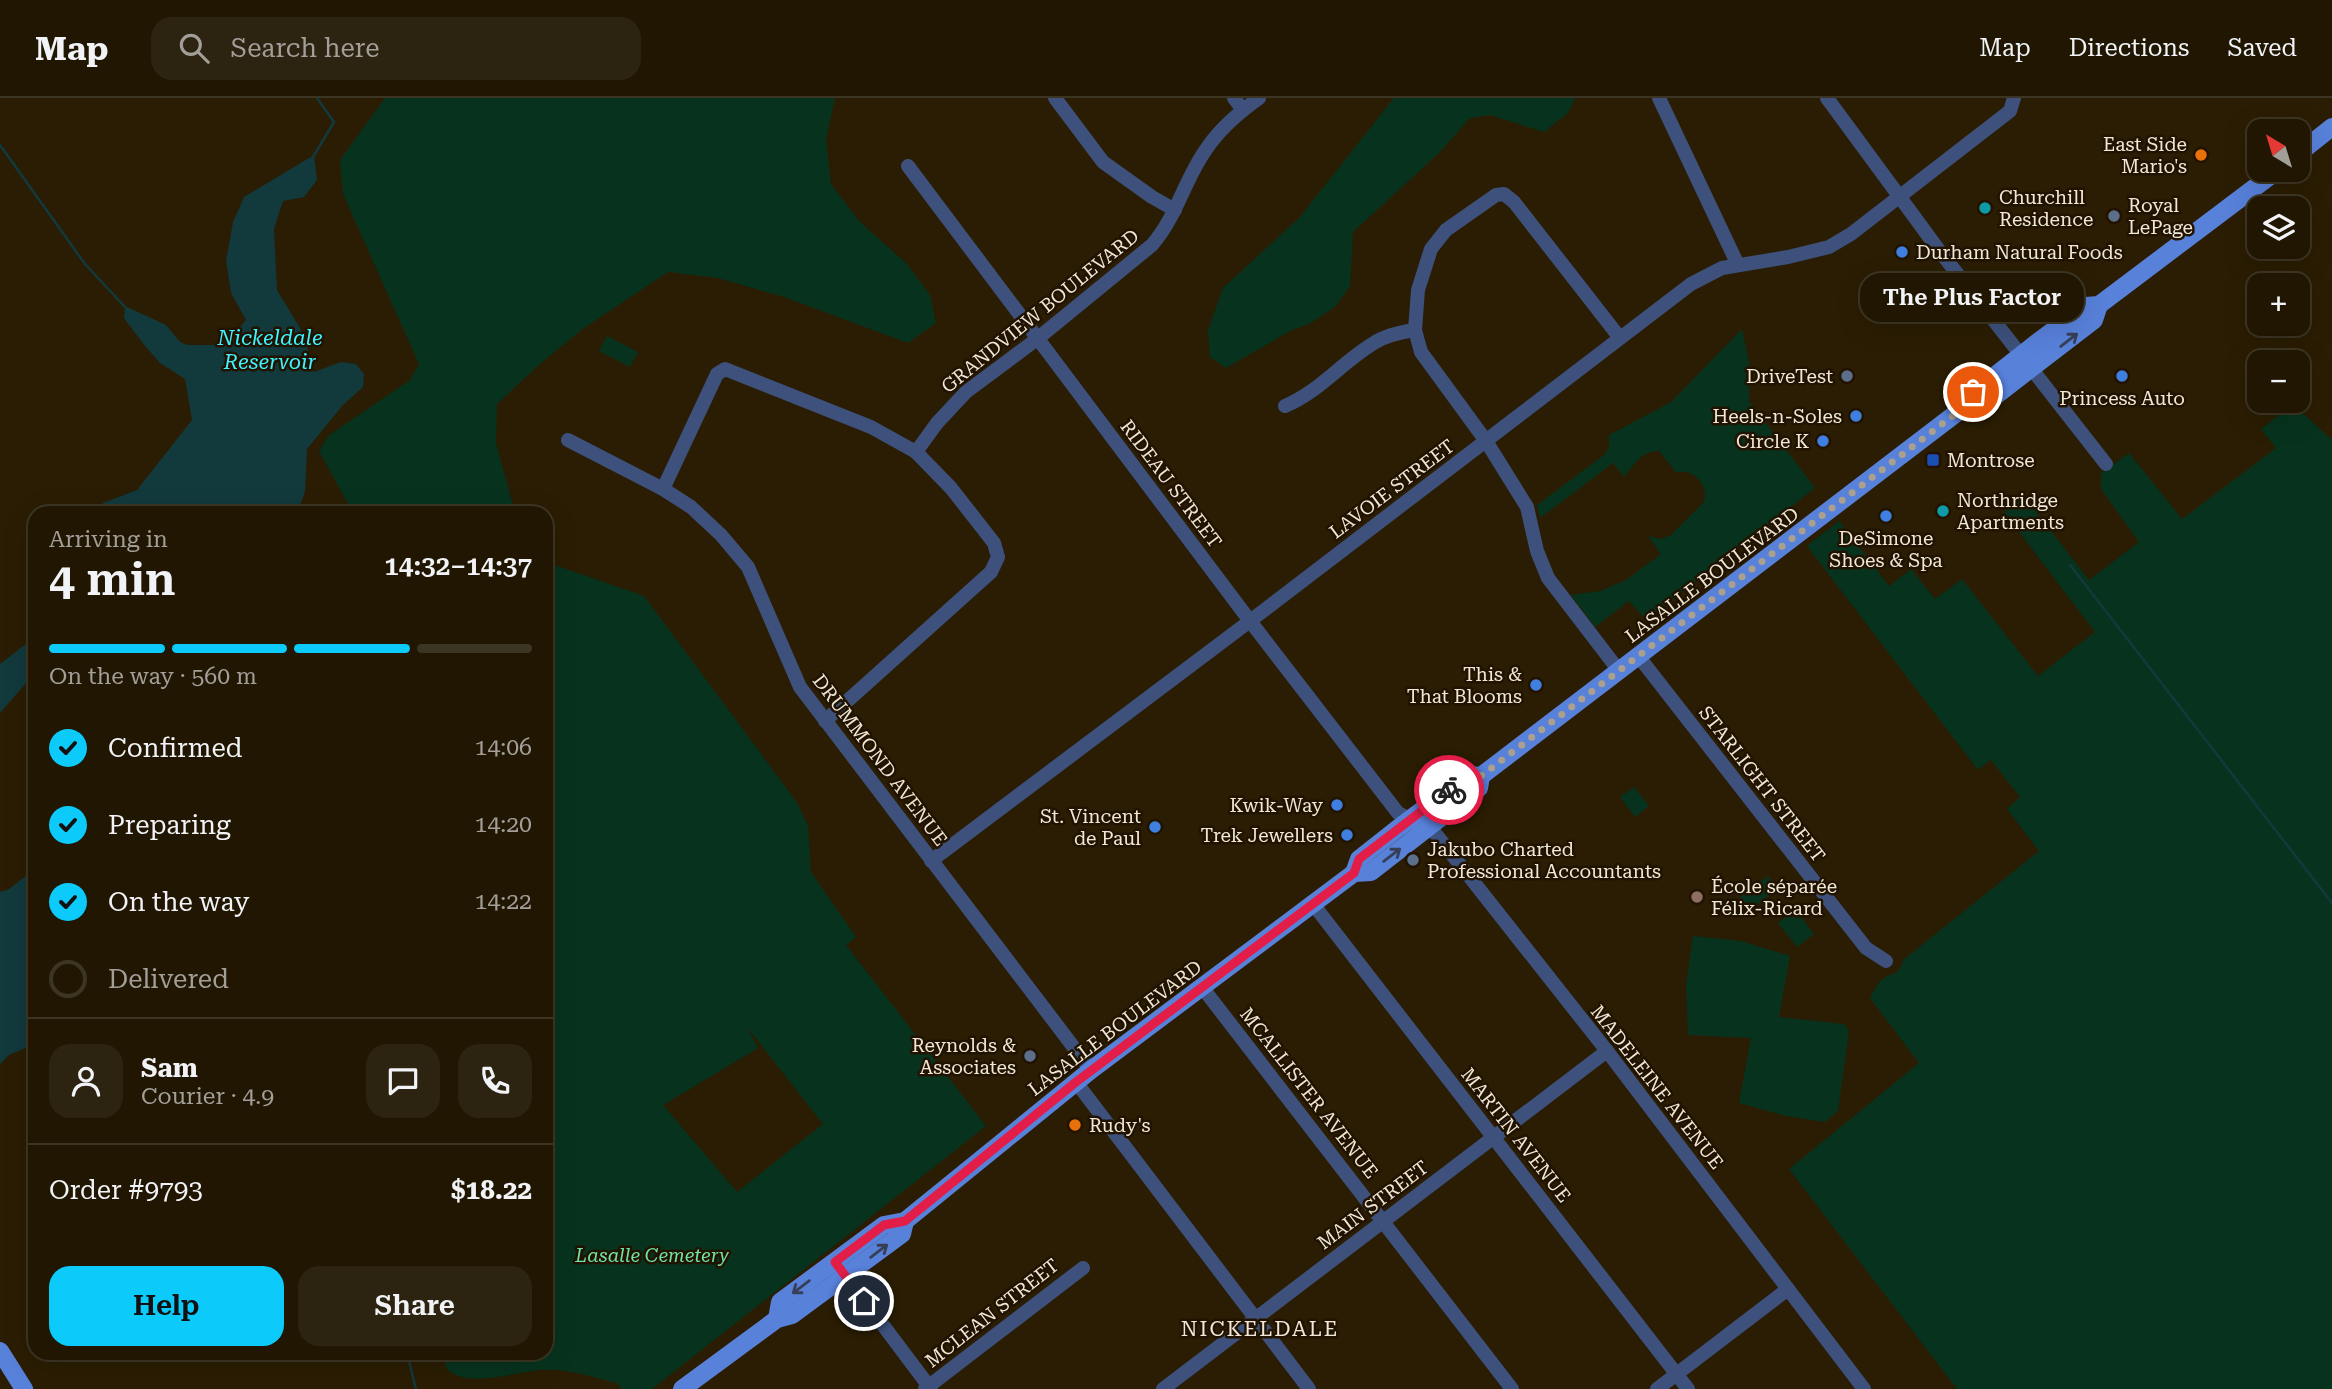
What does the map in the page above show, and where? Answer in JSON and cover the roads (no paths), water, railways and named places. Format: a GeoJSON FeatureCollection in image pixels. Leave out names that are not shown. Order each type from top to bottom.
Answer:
{"type":"FeatureCollection","features":[{"type":"Feature","properties":{"kind":"main road"},"geometry":{"type":"LineString","coordinates":[[2310,145],[2332,127]]}},
{"type":"Feature","properties":{"kind":"main road","name":"LASALLE BOULEVARD"},"geometry":{"type":"LineString","coordinates":[[682,1389],[777,1319],[792,1315],[840,1269],[902,1234],[905,1221],[1091,1070],[1354,873],[1359,859],[1410,819],[1469,775],[1481,776],[1967,405],[1982,407],[2026,363],[2094,320],[2099,305],[2262,182]]}},
{"type":"Feature","properties":{"kind":"main road","name":"LASALLE BOULEVARD"},"geometry":{"type":"LineString","coordinates":[[1354,873],[1371,872],[1479,788],[1481,776]]}},
{"type":"Feature","properties":{"kind":"main road"},"geometry":{"type":"LineString","coordinates":[[0,1351],[24,1389]]}},
{"type":"Feature","properties":{"kind":"street"},"geometry":{"type":"LineString","coordinates":[[1055,98],[1103,162],[1175,210]]}},
{"type":"Feature","properties":{"kind":"street","name":"GRANDVIEW BOULEVARD"},"geometry":{"type":"LineString","coordinates":[[916,452],[937,423],[966,392],[1037,339],[1152,246],[1166,229],[1203,153],[1238,104],[1259,98]]}},
{"type":"Feature","properties":{"kind":"street"},"geometry":{"type":"LineString","coordinates":[[1659,98],[1738,265]]}},
{"type":"Feature","properties":{"kind":"street"},"geometry":{"type":"LineString","coordinates":[[1827,98],[1899,197],[2106,464]]}},
{"type":"Feature","properties":{"kind":"street","name":"LAVOIE STREET"},"geometry":{"type":"LineString","coordinates":[[931,861],[1691,284],[1722,268],[1829,247],[1851,234],[2010,111],[2014,98]]}},
{"type":"Feature","properties":{"kind":"street","name":"RIDEAU STREET"},"geometry":{"type":"LineString","coordinates":[[908,166],[1250,621],[1398,813],[1410,819]]}},
{"type":"Feature","properties":{"kind":"street"},"geometry":{"type":"LineString","coordinates":[[1620,338],[1514,202],[1504,194],[1496,195],[1446,230],[1431,249],[1418,290],[1415,330],[1421,352],[1486,440],[1527,507],[1537,551],[1548,578],[1620,672]]}},
{"type":"Feature","properties":{"kind":"street"},"geometry":{"type":"LineString","coordinates":[[1285,406],[1301,400],[1372,344],[1397,333],[1415,330]]}},
{"type":"Feature","properties":{"kind":"street"},"geometry":{"type":"LineString","coordinates":[[663,489],[717,374],[725,369],[872,427],[916,452],[951,488],[994,543],[998,558],[991,572],[825,721]]}},
{"type":"Feature","properties":{"kind":"street","name":"DRUMMOND AVENUE"},"geometry":{"type":"LineString","coordinates":[[568,440],[663,489],[691,507],[721,535],[748,567],[800,687],[1091,1070]]}},
{"type":"Feature","properties":{"kind":"street","name":"STARLIGHT STREET"},"geometry":{"type":"LineString","coordinates":[[1639,657],[1866,948],[1886,961]]}},
{"type":"Feature","properties":{"kind":"street","name":"MADELEINE AVENUE"},"geometry":{"type":"LineString","coordinates":[[1410,819],[1435,833],[1606,1051],[1864,1389]]}},
{"type":"Feature","properties":{"kind":"street","name":"MARTIN AVENUE"},"geometry":{"type":"LineString","coordinates":[[1313,904],[1688,1389]]}},
{"type":"Feature","properties":{"kind":"street","name":"MCALLISTER AVENUE"},"geometry":{"type":"LineString","coordinates":[[1202,987],[1512,1389]]}},
{"type":"Feature","properties":{"kind":"street","name":"MAIN STREET"},"geometry":{"type":"LineString","coordinates":[[1163,1389],[1606,1051]]}},
{"type":"Feature","properties":{"kind":"street"},"geometry":{"type":"LineString","coordinates":[[1076,1082],[1309,1389]]}},
{"type":"Feature","properties":{"kind":"street","name":"MCLEAN STREET"},"geometry":{"type":"LineString","coordinates":[[928,1388],[1083,1268]]}},
{"type":"Feature","properties":{"kind":"street"},"geometry":{"type":"LineString","coordinates":[[840,1269],[928,1388]]}},
{"type":"Feature","properties":{"kind":"street"},"geometry":{"type":"LineString","coordinates":[[1657,1389],[1788,1289]]}},
{"type":"Feature","properties":{"kind":"water","name":"Nickeldale Reservoir"},"geometry":{"type":"Polygon","coordinates":[[[314,155],[317,180],[304,197],[283,201],[274,229],[277,290],[303,333],[309,366],[314,372],[341,362],[356,364],[364,374],[363,387],[343,405],[307,449],[305,492],[300,506],[99,506],[137,490],[192,420],[185,379],[160,363],[145,346],[124,318],[125,306],[166,325],[180,342],[188,345],[224,345],[246,320],[231,293],[226,261],[233,222],[244,197],[314,155]]]}},
{"type":"Feature","properties":{"kind":"water"},"geometry":{"type":"Polygon","coordinates":[[[28,642],[28,683],[0,713],[0,664],[28,642]]]}},
{"type":"Feature","properties":{"kind":"water"},"geometry":{"type":"Polygon","coordinates":[[[28,874],[28,1047],[9,1055],[0,1064],[0,892],[9,889],[28,874]]]}},
{"type":"Feature","properties":{"kind":"waterway"},"geometry":{"type":"LineString","coordinates":[[313,157],[334,122],[317,98]]}},
{"type":"Feature","properties":{"kind":"waterway"},"geometry":{"type":"LineString","coordinates":[[0,145],[85,264],[125,307]]}},
{"type":"Feature","properties":{"kind":"waterway"},"geometry":{"type":"LineString","coordinates":[[2070,565],[2332,903]]}},
{"type":"Feature","properties":{"kind":"waterway"},"geometry":{"type":"LineString","coordinates":[[409,1360],[416,1389]]}},
{"type":"Feature","properties":{"kind":"place","name":"East Side Mario's"},"geometry":{"type":"Point","coordinates":[2201,155]}},
{"type":"Feature","properties":{"kind":"place","name":"Churchill Residence"},"geometry":{"type":"Point","coordinates":[1985,208]}},
{"type":"Feature","properties":{"kind":"place","name":"Royal LePage"},"geometry":{"type":"Point","coordinates":[2114,216]}},
{"type":"Feature","properties":{"kind":"place","name":"Durham Natural Foods"},"geometry":{"type":"Point","coordinates":[1902,252]}},
{"type":"Feature","properties":{"kind":"place","name":"DriveTest"},"geometry":{"type":"Point","coordinates":[1847,376]}},
{"type":"Feature","properties":{"kind":"place","name":"Princess Auto"},"geometry":{"type":"Point","coordinates":[2122,376]}},
{"type":"Feature","properties":{"kind":"place","name":"The Plus Factor"},"geometry":{"type":"Point","coordinates":[1973,392]}},
{"type":"Feature","properties":{"kind":"place","name":"Heels-n-Soles"},"geometry":{"type":"Point","coordinates":[1856,416]}},
{"type":"Feature","properties":{"kind":"place","name":"Circle K"},"geometry":{"type":"Point","coordinates":[1823,441]}},
{"type":"Feature","properties":{"kind":"place","name":"Montrose"},"geometry":{"type":"Point","coordinates":[1933,460]}},
{"type":"Feature","properties":{"kind":"place","name":"Northridge Apartments"},"geometry":{"type":"Point","coordinates":[1943,511]}},
{"type":"Feature","properties":{"kind":"place","name":"DeSimone Shoes & Spa"},"geometry":{"type":"Point","coordinates":[1886,516]}},
{"type":"Feature","properties":{"kind":"place","name":"This & That Blooms"},"geometry":{"type":"Point","coordinates":[1536,685]}},
{"type":"Feature","properties":{"kind":"place","name":"Kwik-Way"},"geometry":{"type":"Point","coordinates":[1337,805]}},
{"type":"Feature","properties":{"kind":"place","name":"St. Vincent de Paul"},"geometry":{"type":"Point","coordinates":[1155,827]}},
{"type":"Feature","properties":{"kind":"place","name":"Trek Jewellers"},"geometry":{"type":"Point","coordinates":[1347,835]}},
{"type":"Feature","properties":{"kind":"place","name":"Jakubo Charted Professional Accountants"},"geometry":{"type":"Point","coordinates":[1413,860]}},
{"type":"Feature","properties":{"kind":"place","name":"École séparée Félix-Ricard"},"geometry":{"type":"Point","coordinates":[1697,897]}},
{"type":"Feature","properties":{"kind":"place","name":"Reynolds & Associates"},"geometry":{"type":"Point","coordinates":[1030,1056]}},
{"type":"Feature","properties":{"kind":"place","name":"Rudy's"},"geometry":{"type":"Point","coordinates":[1075,1125]}},
{"type":"Feature","properties":{"kind":"district","name":"NICKELDALE"},"geometry":{"type":"Point","coordinates":[1260,1329]}},
{"type":"Feature","properties":{"kind":"park label","name":"Lasalle Cemetery"},"geometry":{"type":"Point","coordinates":[652,1255]}}]}
